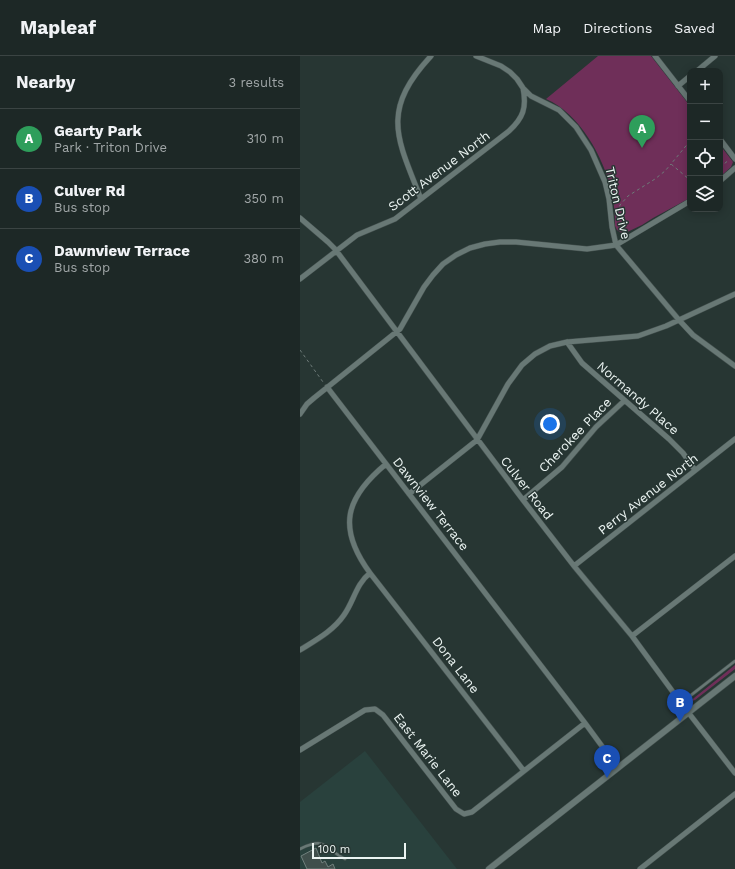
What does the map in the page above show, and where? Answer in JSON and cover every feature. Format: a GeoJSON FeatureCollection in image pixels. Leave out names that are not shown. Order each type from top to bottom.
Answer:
{"type":"FeatureCollection","features":[{"type":"Feature","properties":{"kind":"street"},"geometry":{"type":"LineString","coordinates":[[421,199],[401,148],[398,133],[398,118],[400,104],[406,90],[413,77],[431,56]]}},
{"type":"Feature","properties":{"kind":"street","name":"Triton Drive"},"geometry":{"type":"LineString","coordinates":[[476,56],[501,66],[510,72],[531,96],[558,110],[569,118],[583,136],[605,182],[616,245],[678,320],[693,335],[735,366]]}},
{"type":"Feature","properties":{"kind":"street"},"geometry":{"type":"LineString","coordinates":[[656,56],[687,97]]}},
{"type":"Feature","properties":{"kind":"street"},"geometry":{"type":"LineString","coordinates":[[701,68],[715,56]]}},
{"type":"Feature","properties":{"kind":"street"},"geometry":{"type":"LineString","coordinates":[[678,86],[687,78]]}},
{"type":"Feature","properties":{"kind":"street","name":"Scott Avenue North"},"geometry":{"type":"LineString","coordinates":[[300,278],[356,235],[395,219],[509,131],[521,116],[524,107],[525,98],[523,88]]}},
{"type":"Feature","properties":{"kind":"street"},"geometry":{"type":"LineString","coordinates":[[721,140],[733,159]]}},
{"type":"Feature","properties":{"kind":"street"},"geometry":{"type":"LineString","coordinates":[[723,178],[735,168]]}},
{"type":"Feature","properties":{"kind":"street"},"geometry":{"type":"LineString","coordinates":[[300,414],[307,404],[325,385],[396,333],[400,329],[424,287],[433,275],[443,264],[470,248],[500,242],[516,242],[587,249],[616,245],[687,203]]}},
{"type":"Feature","properties":{"kind":"street","name":"Culver Road"},"geometry":{"type":"LineString","coordinates":[[300,218],[328,242],[336,251],[477,440],[574,566],[632,636],[735,773]]}},
{"type":"Feature","properties":{"kind":"street"},"geometry":{"type":"LineString","coordinates":[[409,494],[477,440],[508,384],[522,365],[543,349],[567,342],[631,337],[653,331],[735,294]]}},
{"type":"Feature","properties":{"kind":"street","name":"Normandy Place"},"geometry":{"type":"LineString","coordinates":[[567,342],[582,363],[669,439],[683,453],[695,470]]}},
{"type":"Feature","properties":{"kind":"street","name":"Dawnview Terrace"},"geometry":{"type":"LineString","coordinates":[[325,385],[618,768]]}},
{"type":"Feature","properties":{"kind":"street","name":"Cherokee Place"},"geometry":{"type":"LineString","coordinates":[[523,500],[562,468],[596,427],[624,401]]}},
{"type":"Feature","properties":{"kind":"street","name":"Perry Avenue North"},"geometry":{"type":"LineString","coordinates":[[574,566],[735,439]]}},
{"type":"Feature","properties":{"kind":"street","name":"Dona Lane"},"geometry":{"type":"LineString","coordinates":[[386,464],[372,476],[360,490],[350,515],[350,536],[354,547],[370,573],[524,771]]}},
{"type":"Feature","properties":{"kind":"street"},"geometry":{"type":"LineString","coordinates":[[632,636],[735,556]]}},
{"type":"Feature","properties":{"kind":"street"},"geometry":{"type":"LineString","coordinates":[[300,650],[336,626],[352,603],[360,583],[370,573]]}},
{"type":"Feature","properties":{"kind":"street"},"geometry":{"type":"LineString","coordinates":[[489,869],[735,676]]}},
{"type":"Feature","properties":{"kind":"street","name":"East Marie Lane"},"geometry":{"type":"LineString","coordinates":[[300,750],[365,710],[375,709],[383,715],[456,809],[464,814],[472,812],[524,771]]}},
{"type":"Feature","properties":{"kind":"street"},"geometry":{"type":"LineString","coordinates":[[524,771],[585,723]]}},
{"type":"Feature","properties":{"kind":"street"},"geometry":{"type":"LineString","coordinates":[[640,869],[735,794]]}},
{"type":"Feature","properties":{"kind":"lane"},"geometry":{"type":"LineString","coordinates":[[681,703],[735,661]]}},
{"type":"Feature","properties":{"kind":"lane"},"geometry":{"type":"LineString","coordinates":[[300,849],[312,843],[318,843],[324,845],[345,859]]}},
{"type":"Feature","properties":{"kind":"path"},"geometry":{"type":"LineString","coordinates":[[618,223],[617,217],[620,205],[628,196],[665,171],[687,145]]}},
{"type":"Feature","properties":{"kind":"path"},"geometry":{"type":"LineString","coordinates":[[723,164],[728,160],[733,159]]}},
{"type":"Feature","properties":{"kind":"path"},"geometry":{"type":"LineString","coordinates":[[671,164],[687,177]]}},
{"type":"Feature","properties":{"kind":"path"},"geometry":{"type":"LineString","coordinates":[[300,350],[325,385]]}},
{"type":"Feature","properties":{"kind":"shaded area"},"geometry":{"type":"Polygon","coordinates":[[[598,56],[651,56],[687,102],[687,200],[623,234],[617,230],[615,226],[612,192],[603,164],[596,151],[579,126],[569,115],[546,99],[598,56]]]}},
{"type":"Feature","properties":{"kind":"shaded area"},"geometry":{"type":"Polygon","coordinates":[[[723,149],[733,162],[731,167],[723,174],[723,149]]]}},
{"type":"Feature","properties":{"kind":"shaded area"},"geometry":{"type":"Polygon","coordinates":[[[735,665],[735,669],[695,700],[689,702],[735,665]]]}},
{"type":"Feature","properties":{"kind":"shaded area"},"geometry":{"type":"Polygon","coordinates":[[[365,751],[457,869],[300,869],[300,802],[365,751]]]}},
{"type":"Feature","properties":{"kind":"building"},"geometry":{"type":"Polygon","coordinates":[[[316,848],[322,863],[325,861],[328,867],[333,864],[335,869],[307,869],[301,856],[316,848]]]}},
{"type":"Feature","properties":{"kind":"place","name":"Gearty Park"},"geometry":{"type":"Point","coordinates":[642,148]}},
{"type":"Feature","properties":{"kind":"place","name":"Culver Rd"},"geometry":{"type":"Point","coordinates":[680,722]}},
{"type":"Feature","properties":{"kind":"place","name":"Dawnview Terrace"},"geometry":{"type":"Point","coordinates":[607,778]}}]}
